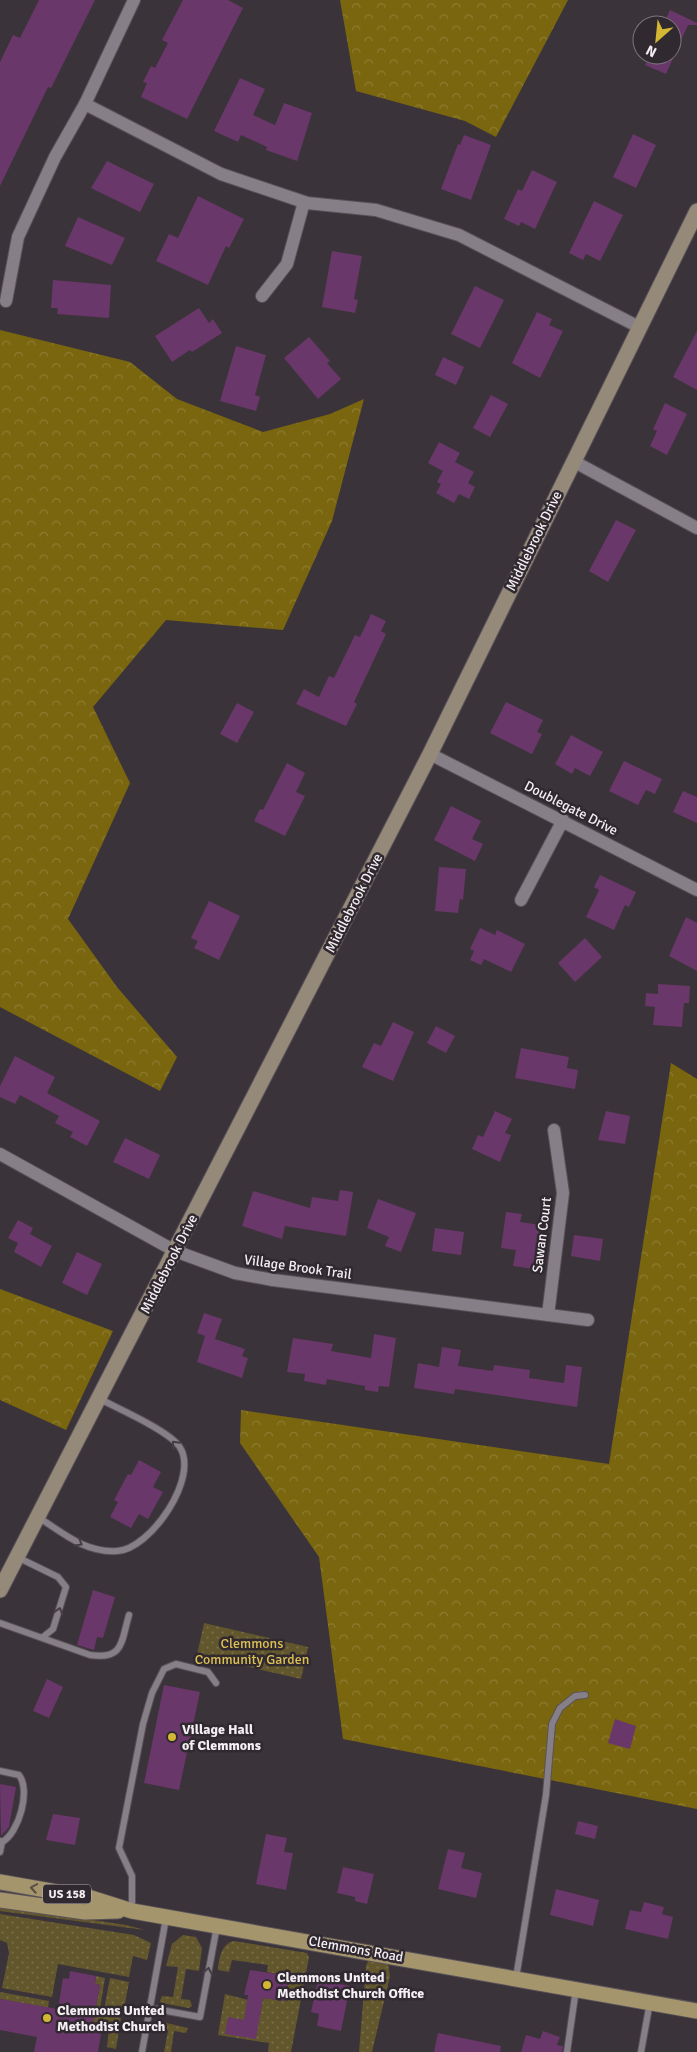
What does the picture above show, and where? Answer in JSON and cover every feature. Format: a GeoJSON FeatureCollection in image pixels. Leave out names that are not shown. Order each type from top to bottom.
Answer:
{"type":"FeatureCollection","features":[{"type":"Feature","properties":{"kind":"main road","name":"Clemmons Road"},"geometry":{"type":"LineString","coordinates":[[0,1882],[91,1898],[132,1911],[697,2011]]}},
{"type":"Feature","properties":{"kind":"main road","name":"Clemmons Road"},"geometry":{"type":"LineString","coordinates":[[0,1900],[85,1912],[132,1911]]}},
{"type":"Feature","properties":{"kind":"street"},"geometry":{"type":"LineString","coordinates":[[6,301],[18,237],[55,157],[84,104],[134,0]]}},
{"type":"Feature","properties":{"kind":"street"},"geometry":{"type":"LineString","coordinates":[[84,104],[221,174],[304,202],[376,210],[459,235],[639,327]]}},
{"type":"Feature","properties":{"kind":"street"},"geometry":{"type":"LineString","coordinates":[[262,296],[287,264],[304,202]]}},
{"type":"Feature","properties":{"kind":"street","name":"Middlebrook Drive"},"geometry":{"type":"LineString","coordinates":[[1,1587],[430,754],[697,211]]}},
{"type":"Feature","properties":{"kind":"street"},"geometry":{"type":"LineString","coordinates":[[573,461],[697,528]]}},
{"type":"Feature","properties":{"kind":"street","name":"Doublegate Drive"},"geometry":{"type":"LineString","coordinates":[[430,754],[697,890]]}},
{"type":"Feature","properties":{"kind":"street"},"geometry":{"type":"LineString","coordinates":[[521,900],[562,820]]}},
{"type":"Feature","properties":{"kind":"street","name":"Sawan Court"},"geometry":{"type":"LineString","coordinates":[[548,1315],[562,1193],[554,1130]]}},
{"type":"Feature","properties":{"kind":"street","name":"Village Brook Trail"},"geometry":{"type":"LineString","coordinates":[[0,1154],[175,1251],[235,1273],[273,1280],[588,1320]]}},
{"type":"Feature","properties":{"kind":"lane"},"geometry":{"type":"LineString","coordinates":[[38,1518],[83,1546],[96,1551],[119,1551],[140,1544],[153,1530],[177,1496],[185,1459],[178,1445],[163,1434],[100,1398]]}},
{"type":"Feature","properties":{"kind":"lane"},"geometry":{"type":"LineString","coordinates":[[0,1623],[37,1638],[43,1637],[53,1629],[66,1588],[63,1581],[17,1557]]}},
{"type":"Feature","properties":{"kind":"lane"},"geometry":{"type":"LineString","coordinates":[[43,1637],[90,1655],[110,1657],[119,1649],[129,1615]]}},
{"type":"Feature","properties":{"kind":"lane"},"geometry":{"type":"LineString","coordinates":[[132,1911],[132,1876],[119,1848],[143,1724],[152,1693],[164,1669],[176,1664],[208,1672],[216,1683]]}},
{"type":"Feature","properties":{"kind":"lane"},"geometry":{"type":"LineString","coordinates":[[516,1978],[546,1795],[552,1724],[560,1708],[575,1696],[585,1695]]}},
{"type":"Feature","properties":{"kind":"lane"},"geometry":{"type":"LineString","coordinates":[[0,1771],[18,1775],[24,1786],[19,1820],[13,1833],[1,1841],[0,1852]]}},
{"type":"Feature","properties":{"kind":"lane"},"geometry":{"type":"LineString","coordinates":[[142,2052],[166,1916]]}},
{"type":"Feature","properties":{"kind":"lane"},"geometry":{"type":"LineString","coordinates":[[150,2008],[200,2017],[217,1925]]}},
{"type":"Feature","properties":{"kind":"lane"},"geometry":{"type":"LineString","coordinates":[[566,2052],[576,1989]]}},
{"type":"Feature","properties":{"kind":"lane"},"geometry":{"type":"LineString","coordinates":[[641,2052],[650,2002]]}},
{"type":"Feature","properties":{"kind":"green space"},"geometry":{"type":"Polygon","coordinates":[[[340,0],[568,0],[496,137],[465,121],[356,91],[340,0]]]}},
{"type":"Feature","properties":{"kind":"green space"},"geometry":{"type":"Polygon","coordinates":[[[0,330],[130,362],[177,399],[263,432],[330,414],[364,399],[332,521],[283,630],[166,620],[93,707],[130,783],[68,919],[117,987],[177,1057],[160,1091],[0,1007],[0,330]]]}},
{"type":"Feature","properties":{"kind":"green space"},"geometry":{"type":"Polygon","coordinates":[[[671,1063],[697,1079],[697,1809],[343,1739],[319,1557],[240,1443],[241,1410],[609,1464],[671,1063]]]}},
{"type":"Feature","properties":{"kind":"green space"},"geometry":{"type":"Polygon","coordinates":[[[0,1289],[113,1331],[66,1430],[0,1400],[0,1289]]]}},
{"type":"Feature","properties":{"kind":"green space","name":"Clemmons Community Garden"},"geometry":{"type":"Polygon","coordinates":[[[204,1623],[308,1647],[301,1679],[197,1655],[204,1623]]]}},
{"type":"Feature","properties":{"kind":"green space"},"geometry":{"type":"Polygon","coordinates":[[[0,1906],[126,1925],[145,1930],[0,1911],[0,1906]]]}},
{"type":"Feature","properties":{"kind":"green space"},"geometry":{"type":"Polygon","coordinates":[[[0,1914],[134,1935],[151,1943],[147,1960],[133,1956],[129,1977],[58,1964],[52,1997],[2,1988],[9,1953],[7,1943],[0,1940],[0,1914]]]}},
{"type":"Feature","properties":{"kind":"green space"},"geometry":{"type":"Polygon","coordinates":[[[183,1935],[196,1937],[202,1948],[199,1971],[186,1969],[181,1999],[190,2000],[192,2006],[189,2008],[161,2003],[160,2001],[162,1996],[173,1997],[178,1967],[166,1966],[172,1944],[183,1935]]]}},
{"type":"Feature","properties":{"kind":"green space"},"geometry":{"type":"Polygon","coordinates":[[[234,1941],[307,1953],[309,1957],[291,2052],[268,2052],[269,2043],[218,2035],[225,1994],[248,2000],[252,2014],[260,2015],[263,1998],[285,2001],[289,1976],[267,1972],[268,1965],[232,1960],[229,1972],[218,1970],[223,1948],[234,1941]]]}},
{"type":"Feature","properties":{"kind":"green space"},"geometry":{"type":"Polygon","coordinates":[[[369,1959],[388,1964],[390,1976],[372,2052],[359,2052],[366,1966],[369,1959]]]}},
{"type":"Feature","properties":{"kind":"green space"},"geometry":{"type":"Polygon","coordinates":[[[96,1976],[105,1978],[99,2014],[121,2018],[116,2049],[107,2047],[109,2030],[92,2027],[100,1985],[95,1984],[96,1976]]]}},
{"type":"Feature","properties":{"kind":"green space"},"geometry":{"type":"Polygon","coordinates":[[[110,1978],[129,1982],[123,2014],[104,2010],[110,1978]]]}},
{"type":"Feature","properties":{"kind":"green space"},"geometry":{"type":"Polygon","coordinates":[[[0,1992],[49,2001],[48,2008],[0,1999],[0,1992]]]}},
{"type":"Feature","properties":{"kind":"green space"},"geometry":{"type":"Polygon","coordinates":[[[158,2021],[188,2028],[186,2033],[174,2031],[171,2052],[164,2052],[168,2031],[157,2028],[158,2021]]]}},
{"type":"Feature","properties":{"kind":"building"},"geometry":{"type":"Polygon","coordinates":[[[39,0],[95,0],[51,88],[48,87],[0,186],[0,62],[13,35],[20,38],[39,0]]]}},
{"type":"Feature","properties":{"kind":"building"},"geometry":{"type":"Polygon","coordinates":[[[183,0],[228,0],[243,8],[187,119],[141,97],[147,83],[143,82],[151,66],[155,68],[168,43],[162,40],[183,0]]]}},
{"type":"Feature","properties":{"kind":"building"},"geometry":{"type":"Polygon","coordinates":[[[670,10],[680,15],[668,15],[670,10]]]}},
{"type":"Feature","properties":{"kind":"building"},"geometry":{"type":"Polygon","coordinates":[[[682,16],[697,23],[697,25],[688,25],[682,38],[682,16]]]}},
{"type":"Feature","properties":{"kind":"building"},"geometry":{"type":"Polygon","coordinates":[[[645,65],[670,65],[666,74],[645,65]]]}},
{"type":"Feature","properties":{"kind":"building"},"geometry":{"type":"Polygon","coordinates":[[[240,78],[265,89],[253,115],[275,125],[284,103],[312,113],[297,161],[266,150],[267,147],[241,135],[238,142],[214,131],[240,78]]]}},
{"type":"Feature","properties":{"kind":"building"},"geometry":{"type":"Polygon","coordinates":[[[633,134],[656,145],[636,188],[613,177],[633,134]]]}},
{"type":"Feature","properties":{"kind":"building"},"geometry":{"type":"Polygon","coordinates":[[[464,135],[491,145],[471,200],[441,189],[458,144],[460,145],[464,135]]]}},
{"type":"Feature","properties":{"kind":"building"},"geometry":{"type":"Polygon","coordinates":[[[107,161],[154,184],[140,212],[91,188],[107,161]]]}},
{"type":"Feature","properties":{"kind":"building"},"geometry":{"type":"Polygon","coordinates":[[[532,170],[557,182],[535,229],[521,222],[519,226],[504,219],[518,189],[522,191],[532,170]]]}},
{"type":"Feature","properties":{"kind":"building"},"geometry":{"type":"Polygon","coordinates":[[[198,196],[244,219],[229,248],[226,246],[208,285],[156,261],[169,234],[178,238],[198,196]]]}},
{"type":"Feature","properties":{"kind":"building"},"geometry":{"type":"Polygon","coordinates":[[[594,201],[623,215],[600,261],[586,254],[583,260],[569,253],[594,201]]]}},
{"type":"Feature","properties":{"kind":"building"},"geometry":{"type":"Polygon","coordinates":[[[78,217],[125,238],[112,265],[65,246],[78,217]]]}},
{"type":"Feature","properties":{"kind":"building"},"geometry":{"type":"Polygon","coordinates":[[[332,251],[362,256],[354,299],[358,300],[355,313],[322,307],[332,251]]]}},
{"type":"Feature","properties":{"kind":"building"},"geometry":{"type":"Polygon","coordinates":[[[53,280],[111,285],[109,318],[57,314],[58,308],[51,308],[53,280]]]}},
{"type":"Feature","properties":{"kind":"building"},"geometry":{"type":"Polygon","coordinates":[[[475,286],[504,300],[480,348],[451,334],[475,286]]]}},
{"type":"Feature","properties":{"kind":"building"},"geometry":{"type":"Polygon","coordinates":[[[199,308],[209,323],[213,319],[222,333],[172,362],[155,336],[199,308]]]}},
{"type":"Feature","properties":{"kind":"building"},"geometry":{"type":"Polygon","coordinates":[[[537,312],[552,319],[549,325],[563,331],[540,378],[512,363],[537,312]]]}},
{"type":"Feature","properties":{"kind":"building"},"geometry":{"type":"Polygon","coordinates":[[[697,331],[697,390],[673,377],[697,331]]]}},
{"type":"Feature","properties":{"kind":"building"},"geometry":{"type":"Polygon","coordinates":[[[309,337],[330,361],[327,363],[341,379],[318,399],[284,358],[309,337]]]}},
{"type":"Feature","properties":{"kind":"building"},"geometry":{"type":"Polygon","coordinates":[[[236,346],[266,355],[255,395],[260,397],[256,411],[220,401],[236,346]]]}},
{"type":"Feature","properties":{"kind":"building"},"geometry":{"type":"Polygon","coordinates":[[[443,357],[464,367],[456,385],[435,375],[443,357]]]}},
{"type":"Feature","properties":{"kind":"building"},"geometry":{"type":"Polygon","coordinates":[[[491,395],[508,404],[490,437],[473,428],[491,395]]]}},
{"type":"Feature","properties":{"kind":"building"},"geometry":{"type":"Polygon","coordinates":[[[665,403],[687,414],[667,455],[650,446],[657,431],[653,429],[665,403]]]}},
{"type":"Feature","properties":{"kind":"building"},"geometry":{"type":"Polygon","coordinates":[[[439,442],[460,453],[455,462],[474,472],[468,483],[475,487],[469,499],[459,494],[454,503],[436,493],[441,484],[437,482],[443,471],[428,463],[439,442]]]}},
{"type":"Feature","properties":{"kind":"building"},"geometry":{"type":"Polygon","coordinates":[[[616,520],[636,530],[608,582],[589,571],[616,520]]]}},
{"type":"Feature","properties":{"kind":"building"},"geometry":{"type":"Polygon","coordinates":[[[371,614],[386,621],[381,631],[386,634],[354,702],[357,704],[346,726],[296,704],[304,689],[319,697],[329,676],[334,678],[355,635],[360,637],[371,614]]]}},
{"type":"Feature","properties":{"kind":"building"},"geometry":{"type":"Polygon","coordinates":[[[506,702],[543,720],[537,732],[542,734],[532,754],[490,733],[506,702]]]}},
{"type":"Feature","properties":{"kind":"building"},"geometry":{"type":"Polygon","coordinates":[[[237,703],[254,712],[237,743],[220,734],[237,703]]]}},
{"type":"Feature","properties":{"kind":"building"},"geometry":{"type":"Polygon","coordinates":[[[571,735],[603,752],[590,776],[575,768],[572,774],[555,764],[571,735]]]}},
{"type":"Feature","properties":{"kind":"building"},"geometry":{"type":"Polygon","coordinates":[[[624,761],[662,779],[655,794],[646,790],[638,805],[609,791],[624,761]]]}},
{"type":"Feature","properties":{"kind":"building"},"geometry":{"type":"Polygon","coordinates":[[[287,763],[305,773],[296,792],[305,796],[285,836],[254,821],[260,809],[263,810],[287,763]]]}},
{"type":"Feature","properties":{"kind":"building"},"geometry":{"type":"Polygon","coordinates":[[[683,791],[697,797],[697,823],[673,812],[683,791]]]}},
{"type":"Feature","properties":{"kind":"building"},"geometry":{"type":"Polygon","coordinates":[[[451,806],[481,821],[472,839],[483,844],[475,861],[434,840],[451,806]]]}},
{"type":"Feature","properties":{"kind":"building"},"geometry":{"type":"Polygon","coordinates":[[[439,867],[466,869],[463,900],[460,899],[458,913],[435,911],[439,867]]]}},
{"type":"Feature","properties":{"kind":"building"},"geometry":{"type":"Polygon","coordinates":[[[600,875],[636,892],[629,907],[625,905],[614,930],[586,917],[599,890],[594,887],[600,875]]]}},
{"type":"Feature","properties":{"kind":"building"},"geometry":{"type":"Polygon","coordinates":[[[209,901],[240,916],[219,960],[194,948],[198,941],[191,938],[209,901]]]}},
{"type":"Feature","properties":{"kind":"building"},"geometry":{"type":"Polygon","coordinates":[[[686,917],[697,923],[697,971],[669,956],[686,917]]]}},
{"type":"Feature","properties":{"kind":"building"},"geometry":{"type":"Polygon","coordinates":[[[480,928],[495,935],[497,930],[525,944],[511,972],[484,959],[481,965],[470,960],[474,951],[470,949],[480,928]]]}},
{"type":"Feature","properties":{"kind":"building"},"geometry":{"type":"Polygon","coordinates":[[[585,938],[602,957],[575,982],[558,963],[585,938]]]}},
{"type":"Feature","properties":{"kind":"building"},"geometry":{"type":"Polygon","coordinates":[[[658,984],[690,986],[689,1003],[684,1003],[682,1027],[653,1025],[655,1007],[645,1006],[646,993],[658,994],[658,984]]]}},
{"type":"Feature","properties":{"kind":"building"},"geometry":{"type":"Polygon","coordinates":[[[393,1022],[414,1032],[393,1081],[362,1067],[374,1043],[381,1046],[393,1022]]]}},
{"type":"Feature","properties":{"kind":"building"},"geometry":{"type":"Polygon","coordinates":[[[436,1026],[455,1036],[446,1053],[427,1043],[436,1026]]]}},
{"type":"Feature","properties":{"kind":"building"},"geometry":{"type":"Polygon","coordinates":[[[521,1048],[569,1057],[567,1068],[578,1070],[575,1089],[515,1078],[521,1048]]]}},
{"type":"Feature","properties":{"kind":"building"},"geometry":{"type":"Polygon","coordinates":[[[15,1056],[55,1077],[47,1093],[100,1121],[87,1146],[70,1137],[73,1132],[55,1123],[59,1116],[20,1095],[15,1104],[0,1097],[0,1086],[15,1056]]]}},
{"type":"Feature","properties":{"kind":"building"},"geometry":{"type":"Polygon","coordinates":[[[495,1111],[512,1119],[505,1133],[511,1135],[500,1162],[472,1149],[478,1135],[483,1137],[495,1111]]]}},
{"type":"Feature","properties":{"kind":"building"},"geometry":{"type":"Polygon","coordinates":[[[606,1111],[630,1116],[625,1144],[598,1140],[606,1111]]]}},
{"type":"Feature","properties":{"kind":"building"},"geometry":{"type":"Polygon","coordinates":[[[125,1138],[160,1155],[149,1179],[113,1162],[125,1138]]]}},
{"type":"Feature","properties":{"kind":"building"},"geometry":{"type":"Polygon","coordinates":[[[340,1190],[353,1192],[346,1236],[285,1226],[282,1239],[242,1226],[253,1191],[310,1208],[312,1197],[338,1201],[340,1190]]]}},
{"type":"Feature","properties":{"kind":"building"},"geometry":{"type":"Polygon","coordinates":[[[378,1199],[416,1213],[401,1252],[385,1246],[389,1237],[367,1228],[378,1199]]]}},
{"type":"Feature","properties":{"kind":"building"},"geometry":{"type":"Polygon","coordinates":[[[506,1212],[522,1214],[520,1222],[541,1225],[534,1269],[513,1266],[516,1250],[501,1248],[506,1212]]]}},
{"type":"Feature","properties":{"kind":"building"},"geometry":{"type":"Polygon","coordinates":[[[18,1220],[33,1228],[30,1234],[52,1246],[41,1267],[14,1252],[18,1243],[8,1238],[18,1220]]]}},
{"type":"Feature","properties":{"kind":"building"},"geometry":{"type":"Polygon","coordinates":[[[435,1228],[464,1232],[461,1255],[432,1251],[435,1228]]]}},
{"type":"Feature","properties":{"kind":"building"},"geometry":{"type":"Polygon","coordinates":[[[574,1235],[603,1239],[600,1261],[571,1256],[574,1235]]]}},
{"type":"Feature","properties":{"kind":"building"},"geometry":{"type":"Polygon","coordinates":[[[77,1252],[102,1264],[87,1295],[62,1283],[77,1252]]]}},
{"type":"Feature","properties":{"kind":"building"},"geometry":{"type":"Polygon","coordinates":[[[204,1313],[222,1319],[215,1339],[245,1349],[242,1356],[248,1358],[242,1378],[197,1362],[205,1336],[197,1333],[204,1313]]]}},
{"type":"Feature","properties":{"kind":"building"},"geometry":{"type":"Polygon","coordinates":[[[374,1334],[396,1338],[389,1387],[379,1386],[378,1392],[365,1390],[365,1386],[327,1379],[326,1385],[304,1381],[305,1374],[287,1372],[293,1338],[333,1344],[331,1351],[371,1358],[374,1334]]]}},
{"type":"Feature","properties":{"kind":"building"},"geometry":{"type":"Polygon","coordinates":[[[442,1347],[461,1350],[458,1366],[493,1371],[494,1365],[530,1370],[529,1378],[564,1383],[566,1365],[582,1367],[577,1407],[455,1389],[454,1394],[414,1388],[418,1363],[439,1367],[442,1347]]]}},
{"type":"Feature","properties":{"kind":"building"},"geometry":{"type":"Polygon","coordinates":[[[139,1460],[161,1472],[153,1487],[163,1492],[148,1519],[139,1514],[131,1528],[110,1517],[118,1502],[114,1500],[128,1474],[131,1475],[139,1460]]]}},
{"type":"Feature","properties":{"kind":"building"},"geometry":{"type":"Polygon","coordinates":[[[93,1590],[115,1597],[103,1638],[97,1637],[94,1650],[77,1645],[93,1590]]]}},
{"type":"Feature","properties":{"kind":"building"},"geometry":{"type":"Polygon","coordinates":[[[47,1679],[63,1687],[49,1718],[33,1711],[47,1679]]]}},
{"type":"Feature","properties":{"kind":"building","name":"Village Hall of Clemmons"},"geometry":{"type":"Polygon","coordinates":[[[164,1685],[200,1692],[179,1790],[144,1783],[164,1685]]]}},
{"type":"Feature","properties":{"kind":"building"},"geometry":{"type":"Polygon","coordinates":[[[615,1719],[636,1726],[630,1749],[608,1743],[615,1719]]]}},
{"type":"Feature","properties":{"kind":"building"},"geometry":{"type":"Polygon","coordinates":[[[0,1784],[16,1787],[9,1827],[1,1836],[0,1784]]]}},
{"type":"Feature","properties":{"kind":"building"},"geometry":{"type":"Polygon","coordinates":[[[53,1814],[80,1818],[75,1845],[46,1840],[53,1814]]]}},
{"type":"Feature","properties":{"kind":"building"},"geometry":{"type":"Polygon","coordinates":[[[578,1821],[598,1826],[595,1839],[575,1834],[578,1821]]]}},
{"type":"Feature","properties":{"kind":"building"},"geometry":{"type":"Polygon","coordinates":[[[266,1834],[287,1838],[284,1852],[293,1853],[286,1890],[256,1884],[266,1834]]]}},
{"type":"Feature","properties":{"kind":"building"},"geometry":{"type":"Polygon","coordinates":[[[448,1849],[465,1853],[461,1868],[482,1873],[476,1898],[438,1889],[448,1849]]]}},
{"type":"Feature","properties":{"kind":"building"},"geometry":{"type":"Polygon","coordinates":[[[343,1867],[374,1874],[367,1904],[355,1901],[355,1897],[337,1893],[343,1867]]]}},
{"type":"Feature","properties":{"kind":"building"},"geometry":{"type":"Polygon","coordinates":[[[556,1889],[599,1900],[593,1926],[550,1915],[556,1889]]]}},
{"type":"Feature","properties":{"kind":"building"},"geometry":{"type":"Polygon","coordinates":[[[644,1902],[664,1907],[662,1914],[673,1917],[668,1939],[625,1929],[630,1910],[641,1912],[644,1902]]]}},
{"type":"Feature","properties":{"kind":"building","name":"Clemmons United Methodist Church Office"},"geometry":{"type":"Polygon","coordinates":[[[250,1970],[289,1976],[285,2001],[263,1998],[256,2039],[225,2034],[228,2017],[244,2020],[248,1995],[244,1995],[250,1970]]]}},
{"type":"Feature","properties":{"kind":"building","name":"Clemmons United Methodist Church"},"geometry":{"type":"Polygon","coordinates":[[[70,1971],[96,1976],[95,1984],[100,1985],[92,2027],[102,2028],[98,2052],[34,2052],[37,2037],[0,2030],[0,1999],[58,2009],[63,1978],[69,1979],[70,1971]]]}},
{"type":"Feature","properties":{"kind":"building"},"geometry":{"type":"Polygon","coordinates":[[[318,1980],[350,1986],[341,2031],[317,2026],[319,2014],[311,2012],[318,1980]]]}},
{"type":"Feature","properties":{"kind":"building"},"geometry":{"type":"Polygon","coordinates":[[[543,2031],[560,2037],[557,2045],[563,2046],[562,2052],[521,2052],[526,2035],[540,2039],[543,2031]]]}},
{"type":"Feature","properties":{"kind":"building"},"geometry":{"type":"Polygon","coordinates":[[[438,2033],[501,2046],[500,2052],[434,2052],[438,2033]]]}},
{"type":"Feature","properties":{"kind":"place","name":"Village Hall of Clemmons"},"geometry":{"type":"Point","coordinates":[172,1737]}},
{"type":"Feature","properties":{"kind":"place","name":"Clemmons United Methodist Church Office"},"geometry":{"type":"Point","coordinates":[267,1985]}},
{"type":"Feature","properties":{"kind":"place","name":"Clemmons United Methodist Church"},"geometry":{"type":"Point","coordinates":[47,2018]}}]}
